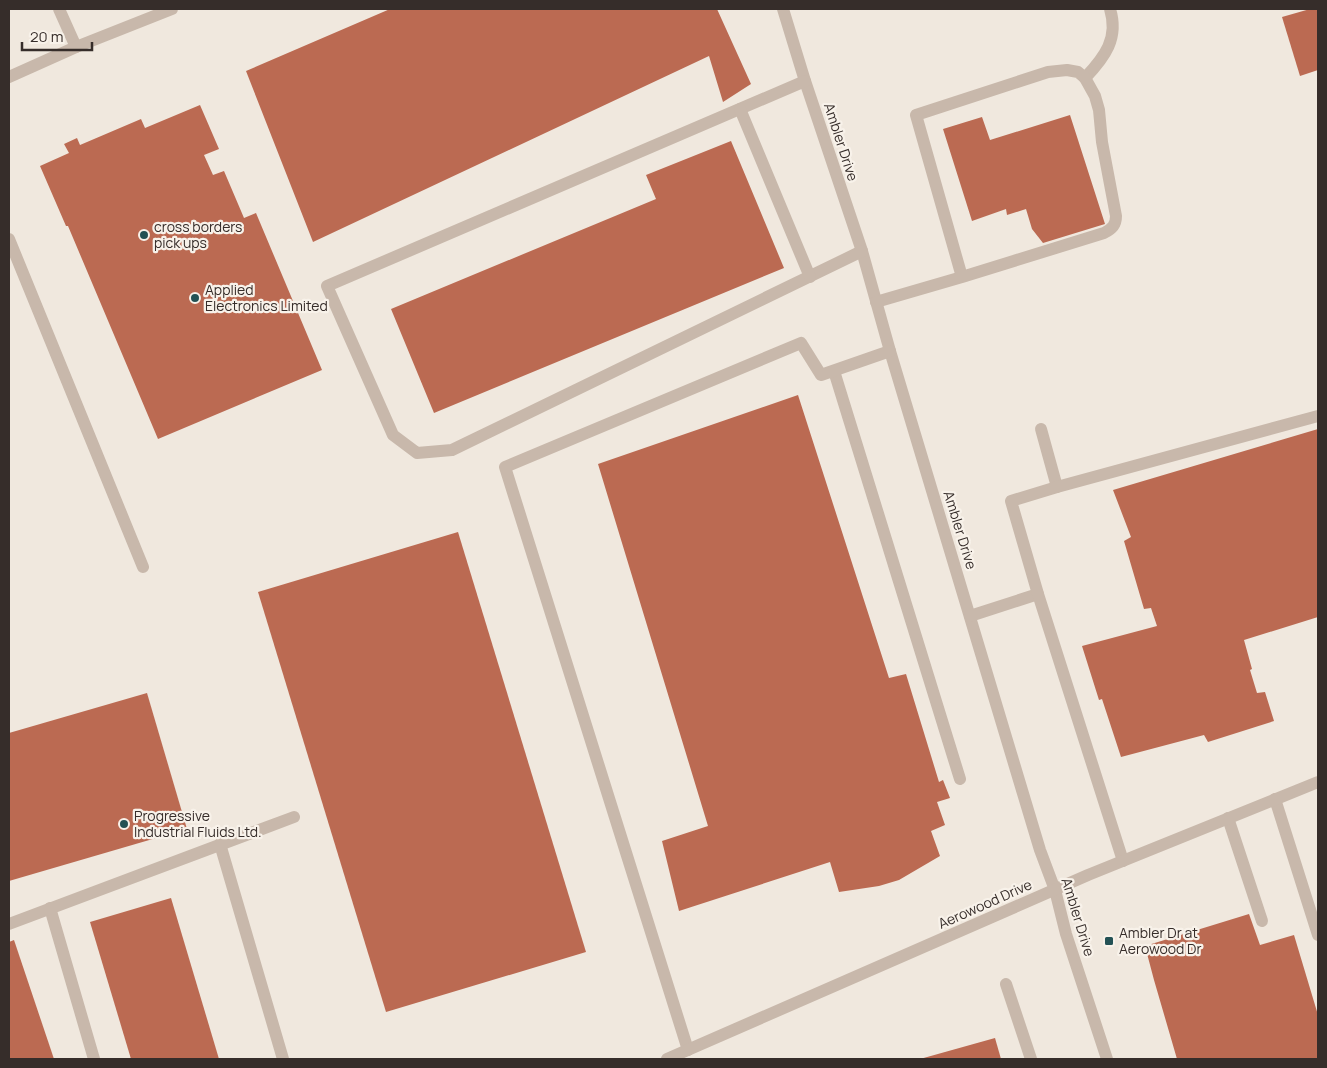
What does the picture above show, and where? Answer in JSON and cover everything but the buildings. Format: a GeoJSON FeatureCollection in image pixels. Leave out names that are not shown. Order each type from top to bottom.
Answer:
{"type":"FeatureCollection","features":[{"type":"Feature","properties":{"kind":"street"},"geometry":{"type":"LineString","coordinates":[[59,9],[76,47]]}},
{"type":"Feature","properties":{"kind":"street"},"geometry":{"type":"LineString","coordinates":[[9,77],[76,47],[172,9]]}},
{"type":"Feature","properties":{"kind":"street","name":"Ambler Drive"},"geometry":{"type":"LineString","coordinates":[[783,9],[862,251],[890,351],[1040,850],[1055,890],[1066,934],[1107,1059]]}},
{"type":"Feature","properties":{"kind":"street"},"geometry":{"type":"LineString","coordinates":[[1085,78],[1099,64],[1112,42],[1113,27],[1110,9]]}},
{"type":"Feature","properties":{"kind":"street"},"geometry":{"type":"LineString","coordinates":[[876,302],[962,277],[1111,230],[1116,224],[1116,216],[1102,142],[1100,110],[1085,78],[1078,72],[1067,70],[1048,72],[916,115],[962,277]]}},
{"type":"Feature","properties":{"kind":"street"},"geometry":{"type":"LineString","coordinates":[[805,81],[328,286],[393,435],[417,453],[452,450],[862,251]]}},
{"type":"Feature","properties":{"kind":"street"},"geometry":{"type":"LineString","coordinates":[[740,110],[810,277]]}},
{"type":"Feature","properties":{"kind":"street"},"geometry":{"type":"LineString","coordinates":[[9,239],[142,567]]}},
{"type":"Feature","properties":{"kind":"street"},"geometry":{"type":"LineString","coordinates":[[688,1050],[505,467],[801,343],[821,375],[890,351]]}},
{"type":"Feature","properties":{"kind":"street"},"geometry":{"type":"LineString","coordinates":[[834,371],[960,779]]}},
{"type":"Feature","properties":{"kind":"street"},"geometry":{"type":"LineString","coordinates":[[1123,861],[1038,594],[1011,501],[1318,416]]}},
{"type":"Feature","properties":{"kind":"street"},"geometry":{"type":"LineString","coordinates":[[1041,429],[1057,487]]}},
{"type":"Feature","properties":{"kind":"street"},"geometry":{"type":"LineString","coordinates":[[970,616],[1038,594]]}},
{"type":"Feature","properties":{"kind":"street","name":"Aerowood Drive"},"geometry":{"type":"LineString","coordinates":[[667,1059],[1123,861],[1318,782]]}},
{"type":"Feature","properties":{"kind":"street"},"geometry":{"type":"LineString","coordinates":[[1275,799],[1318,934]]}},
{"type":"Feature","properties":{"kind":"street"},"geometry":{"type":"LineString","coordinates":[[9,924],[294,817]]}},
{"type":"Feature","properties":{"kind":"street"},"geometry":{"type":"LineString","coordinates":[[1228,818],[1262,921]]}},
{"type":"Feature","properties":{"kind":"street"},"geometry":{"type":"LineString","coordinates":[[220,844],[283,1059]]}},
{"type":"Feature","properties":{"kind":"street"},"geometry":{"type":"LineString","coordinates":[[50,908],[94,1059]]}},
{"type":"Feature","properties":{"kind":"street"},"geometry":{"type":"LineString","coordinates":[[1006,984],[1031,1059]]}},
{"type":"Feature","properties":{"kind":"place","name":"cross borders pick ups"},"geometry":{"type":"Point","coordinates":[144,235]}},
{"type":"Feature","properties":{"kind":"place","name":"Applied Electronics Limited"},"geometry":{"type":"Point","coordinates":[195,298]}},
{"type":"Feature","properties":{"kind":"place","name":"Progressive Industrial Fluids Ltd."},"geometry":{"type":"Point","coordinates":[124,824]}},
{"type":"Feature","properties":{"kind":"place","name":"Ambler Dr at Aerowood Dr"},"geometry":{"type":"Point","coordinates":[1109,941]}}]}
